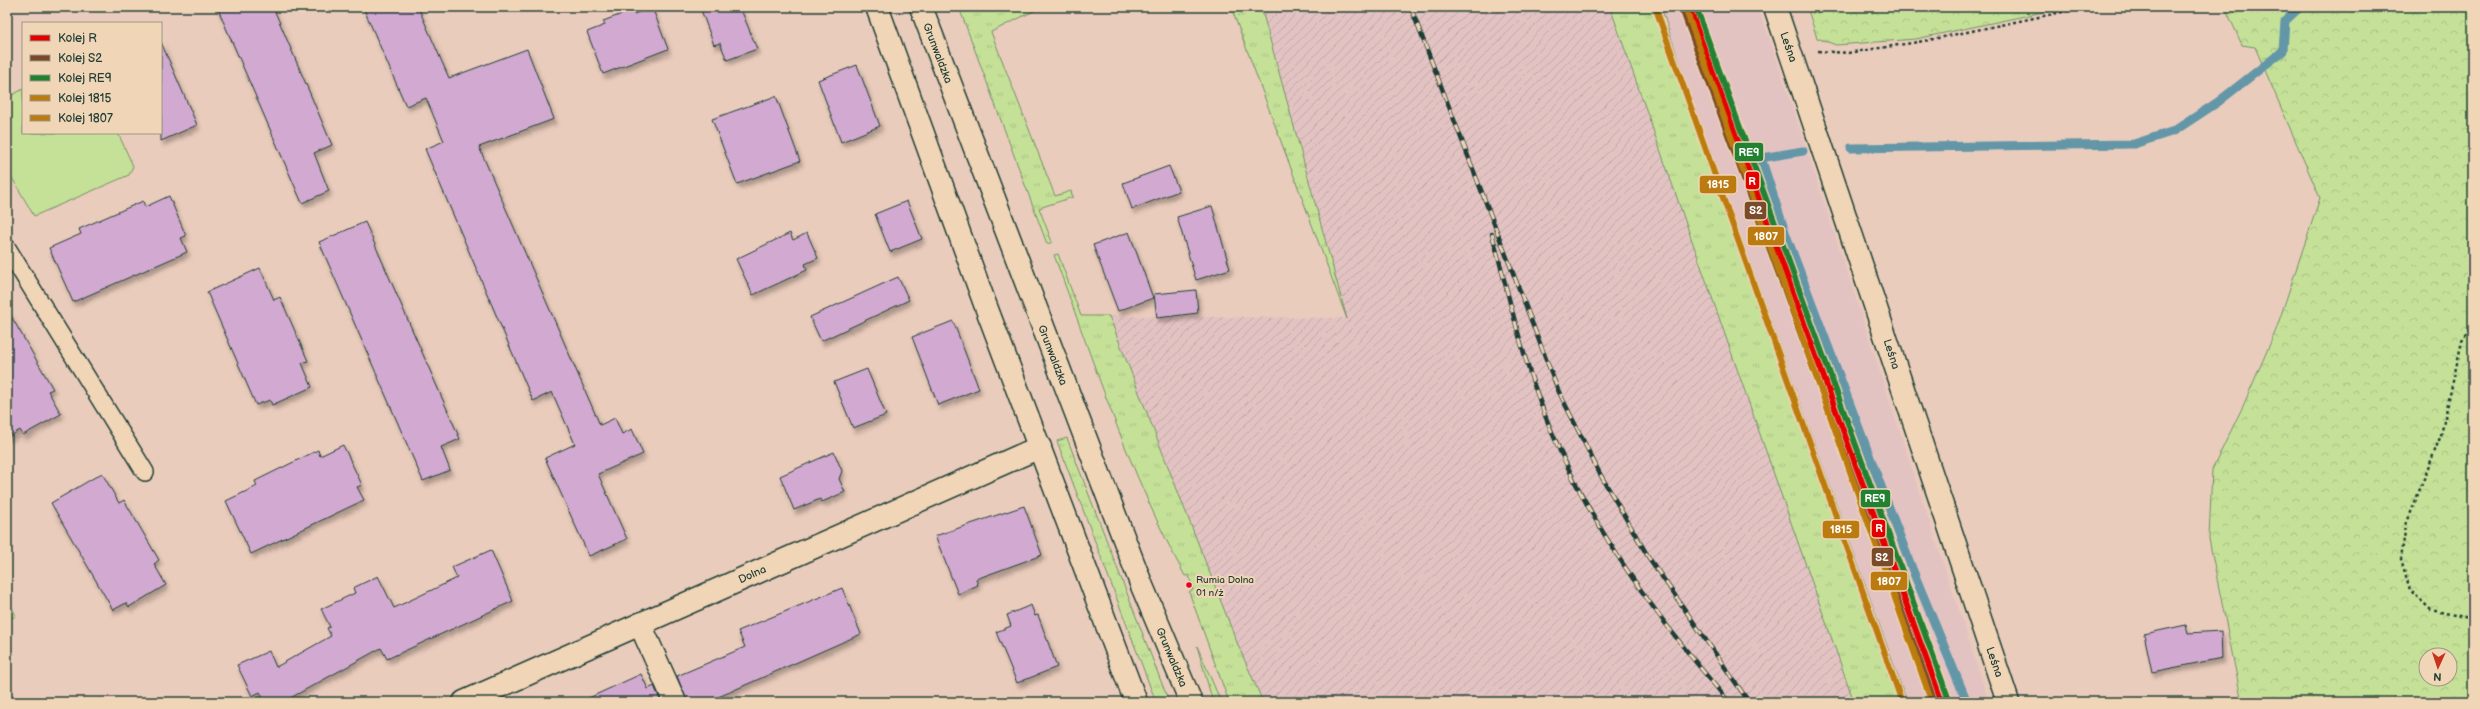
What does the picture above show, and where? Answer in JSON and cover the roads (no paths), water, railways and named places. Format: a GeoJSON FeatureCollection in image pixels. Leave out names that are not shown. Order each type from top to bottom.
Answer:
{"type":"FeatureCollection","features":[{"type":"Feature","properties":{"kind":"main road"},"geometry":{"type":"LineString","coordinates":[[877,7],[985,304],[1136,702]]}},
{"type":"Feature","properties":{"kind":"main road","name":"Grunwaldzka"},"geometry":{"type":"LineString","coordinates":[[921,7],[1139,579],[1191,702]]}},
{"type":"Feature","properties":{"kind":"main road","name":"Leśna"},"geometry":{"type":"LineString","coordinates":[[1775,7],[2008,702]]}},
{"type":"Feature","properties":{"kind":"main road","name":"Dolna"},"geometry":{"type":"LineString","coordinates":[[464,702],[1040,447]]}},
{"type":"Feature","properties":{"kind":"main road"},"geometry":{"type":"LineString","coordinates":[[640,624],[675,702]]}},
{"type":"Feature","properties":{"kind":"lane"},"geometry":{"type":"LineString","coordinates":[[7,248],[145,472]]}},
{"type":"Feature","properties":{"kind":"waterway"},"geometry":{"type":"LineString","coordinates":[[1851,148],[2134,144],[2174,131],[2218,102],[2283,51],[2285,21],[2300,7]]}},
{"type":"Feature","properties":{"kind":"waterway"},"geometry":{"type":"LineString","coordinates":[[1803,151],[1761,158],[1786,235],[1913,571],[1967,702]]}},
{"type":"Feature","properties":{"kind":"railway"},"geometry":{"type":"LineString","coordinates":[[1411,8],[1558,390],[1600,474],[1649,558],[1749,702]]}},
{"type":"Feature","properties":{"kind":"railway"},"geometry":{"type":"LineString","coordinates":[[1492,234],[1517,329],[1534,385],[1551,430],[1570,472],[1616,553],[1642,591],[1669,629],[1729,702]]}},
{"type":"Feature","properties":{"kind":"rail line","name":"1807"},"geometry":{"type":"LineString","coordinates":[[1685,7],[1930,697]]}},
{"type":"Feature","properties":{"kind":"rail line","name":"R"},"geometry":{"type":"LineString","coordinates":[[1689,7],[1942,702]]}},
{"type":"Feature","properties":{"kind":"rail line","name":"RE9"},"geometry":{"type":"LineString","coordinates":[[1696,7],[1949,700]]}},
{"type":"Feature","properties":{"kind":"rail line","name":"S2"},"geometry":{"type":"LineString","coordinates":[[1682,9],[1935,702]]}},
{"type":"Feature","properties":{"kind":"rail line","name":"1815"},"geometry":{"type":"LineString","coordinates":[[1657,12],[1902,702]]}},
{"type":"Feature","properties":{"kind":"place","name":"Rumia Dolna 01 n/ż"},"geometry":{"type":"Point","coordinates":[1189,585]}}]}
